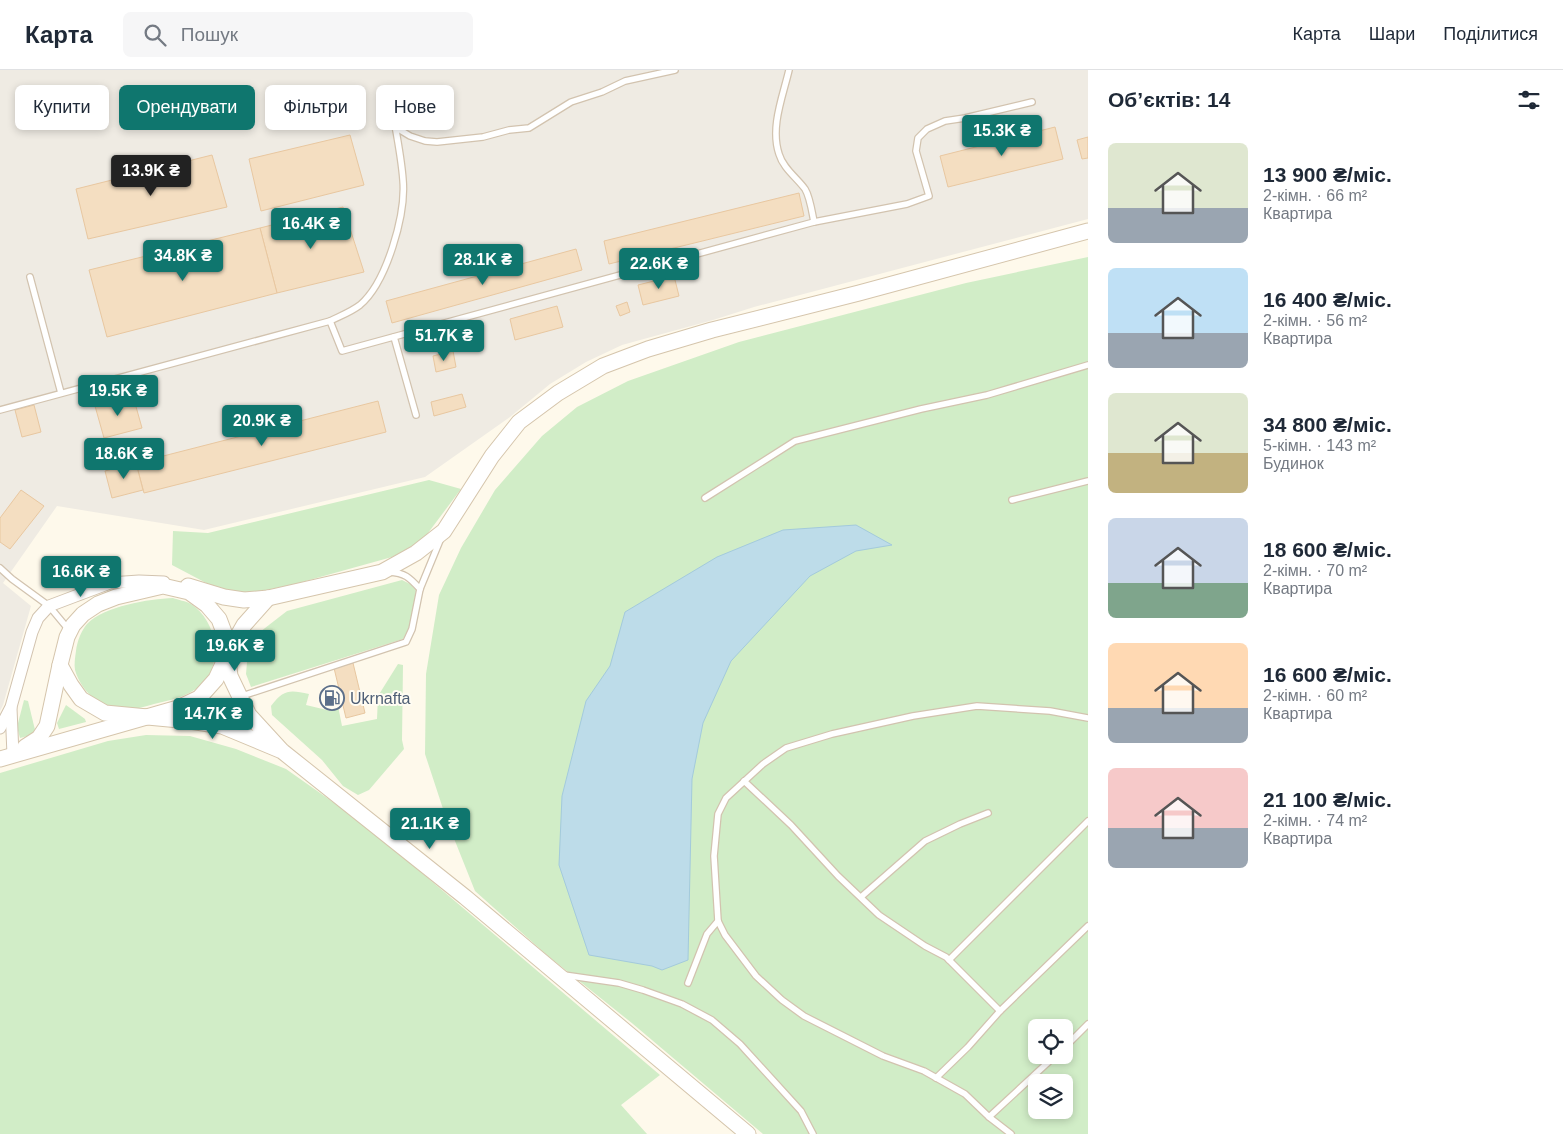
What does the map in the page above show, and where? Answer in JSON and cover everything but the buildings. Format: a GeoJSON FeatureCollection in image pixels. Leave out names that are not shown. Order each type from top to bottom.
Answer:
{"type":"FeatureCollection","features":[{"type":"Feature","properties":{"kind":"main road"},"geometry":{"type":"LineString","coordinates":[[6,757],[39,738],[47,726],[64,648],[70,631],[83,614],[98,604],[116,597],[167,584],[187,585],[224,597],[244,600],[268,598],[382,572],[416,553],[444,531],[492,456],[519,422],[558,393],[603,366],[648,349],[712,330],[859,293],[1088,231]]}},
{"type":"Feature","properties":{"kind":"main road"},"geometry":{"type":"LineString","coordinates":[[167,584],[189,592],[207,604],[219,619],[226,636],[230,676],[250,715],[282,752],[465,898],[744,1131]]}},
{"type":"Feature","properties":{"kind":"main road"},"geometry":{"type":"LineString","coordinates":[[6,757],[178,708],[199,698],[216,679],[244,625],[268,598]]}},
{"type":"Feature","properties":{"kind":"main road"},"geometry":{"type":"LineString","coordinates":[[60,665],[71,685],[82,698],[105,713],[222,726],[282,752]]}},
{"type":"Feature","properties":{"kind":"street"},"geometry":{"type":"LineString","coordinates":[[6,757],[11,706],[32,632],[38,618],[49,606],[110,583],[139,581],[167,584]]}},
{"type":"Feature","properties":{"kind":"street"},"geometry":{"type":"LineString","coordinates":[[0,728],[11,706]]}},
{"type":"Feature","properties":{"kind":"lane"},"geometry":{"type":"LineString","coordinates":[[401,130],[410,136],[425,141],[437,142],[483,137],[509,130],[529,128],[571,102],[602,92],[625,81],[675,70]]}},
{"type":"Feature","properties":{"kind":"lane"},"geometry":{"type":"LineString","coordinates":[[789,70],[780,100],[777,136],[779,155],[794,178],[806,190],[814,222]]}},
{"type":"Feature","properties":{"kind":"lane"},"geometry":{"type":"LineString","coordinates":[[330,321],[342,351],[814,222],[907,204],[929,196],[916,151],[918,138],[928,128],[945,121],[1032,102]]}},
{"type":"Feature","properties":{"kind":"lane"},"geometry":{"type":"LineString","coordinates":[[0,410],[330,321],[361,304],[373,290],[382,275],[390,255],[401,210],[404,181],[396,130]]}},
{"type":"Feature","properties":{"kind":"lane"},"geometry":{"type":"LineString","coordinates":[[30,278],[61,393]]}},
{"type":"Feature","properties":{"kind":"lane"},"geometry":{"type":"LineString","coordinates":[[394,337],[416,415]]}},
{"type":"Feature","properties":{"kind":"lane"},"geometry":{"type":"LineString","coordinates":[[705,498],[795,441],[921,409],[987,395],[1088,365]]}},
{"type":"Feature","properties":{"kind":"lane"},"geometry":{"type":"LineString","coordinates":[[1012,500],[1088,481]]}},
{"type":"Feature","properties":{"kind":"lane"},"geometry":{"type":"LineString","coordinates":[[240,697],[406,642],[412,629],[420,589],[444,531]]}},
{"type":"Feature","properties":{"kind":"lane"},"geometry":{"type":"LineString","coordinates":[[0,568],[12,580],[49,606],[70,631]]}},
{"type":"Feature","properties":{"kind":"lane"},"geometry":{"type":"LineString","coordinates":[[382,572],[401,573],[410,578],[420,589]]}},
{"type":"Feature","properties":{"kind":"lane"},"geometry":{"type":"LineString","coordinates":[[1011,1134],[989,1118],[965,1094],[924,1071],[884,1056],[804,1016],[782,1000],[756,976],[725,935],[718,921],[714,856],[718,814],[726,798],[763,764],[786,748],[832,734],[936,712],[977,706],[1050,711],[1088,718]]}},
{"type":"Feature","properties":{"kind":"lane"},"geometry":{"type":"LineString","coordinates":[[744,781],[791,825],[879,915],[949,960],[1000,1011]]}},
{"type":"Feature","properties":{"kind":"lane"},"geometry":{"type":"LineString","coordinates":[[861,897],[925,841],[988,813]]}},
{"type":"Feature","properties":{"kind":"lane"},"geometry":{"type":"LineString","coordinates":[[949,960],[1088,821]]}},
{"type":"Feature","properties":{"kind":"lane"},"geometry":{"type":"LineString","coordinates":[[688,983],[707,934],[718,921]]}},
{"type":"Feature","properties":{"kind":"lane"},"geometry":{"type":"LineString","coordinates":[[936,1078],[968,1047],[1000,1011],[1088,926]]}},
{"type":"Feature","properties":{"kind":"lane"},"geometry":{"type":"LineString","coordinates":[[557,974],[619,984],[643,990],[682,1004],[712,1020],[740,1044],[801,1111],[813,1134]]}},
{"type":"Feature","properties":{"kind":"lane"},"geometry":{"type":"LineString","coordinates":[[1073,1039],[1088,1024]]}},
{"type":"Feature","properties":{"kind":"lane"},"geometry":{"type":"LineString","coordinates":[[989,1118],[1046,1064]]}},
{"type":"Feature","properties":{"kind":"shaded area"},"geometry":{"type":"Polygon","coordinates":[[[0,70],[1088,70],[1088,219],[754,307],[622,345],[586,362],[550,384],[510,417],[425,477],[204,530],[57,506],[3,583],[31,606],[0,711],[0,70]]]}},
{"type":"Feature","properties":{"kind":"green space"},"geometry":{"type":"Polygon","coordinates":[[[1088,257],[1088,1134],[763,1134],[633,1024],[548,956],[475,891],[447,821],[425,754],[426,674],[439,595],[461,548],[495,490],[542,436],[577,407],[628,381],[739,342],[966,283],[1088,257]]]}},
{"type":"Feature","properties":{"kind":"green space"},"geometry":{"type":"Polygon","coordinates":[[[429,480],[461,489],[428,533],[406,550],[392,557],[295,584],[242,595],[227,594],[172,565],[173,531],[208,533],[429,480]]]}},
{"type":"Feature","properties":{"kind":"green space"},"geometry":{"type":"Polygon","coordinates":[[[402,580],[412,585],[416,591],[409,628],[403,639],[251,687],[246,674],[248,651],[256,635],[287,611],[402,580]]]}},
{"type":"Feature","properties":{"kind":"green space"},"geometry":{"type":"Polygon","coordinates":[[[173,598],[191,604],[207,621],[212,632],[215,655],[213,667],[208,677],[195,690],[184,695],[134,709],[113,709],[93,698],[81,683],[75,668],[77,644],[87,624],[104,612],[115,608],[140,602],[173,598]]]}},
{"type":"Feature","properties":{"kind":"green space"},"geometry":{"type":"Polygon","coordinates":[[[398,664],[403,665],[402,740],[404,749],[369,790],[358,795],[343,786],[322,760],[272,715],[271,706],[280,696],[288,692],[297,692],[309,694],[306,705],[331,711],[334,706],[338,706],[342,726],[377,719],[378,696],[398,664]]]}},
{"type":"Feature","properties":{"kind":"green space"},"geometry":{"type":"Polygon","coordinates":[[[24,700],[28,701],[36,734],[20,738],[17,727],[24,700]]]}},
{"type":"Feature","properties":{"kind":"green space"},"geometry":{"type":"Polygon","coordinates":[[[66,705],[85,719],[86,722],[59,729],[57,723],[66,705]]]}},
{"type":"Feature","properties":{"kind":"green space"},"geometry":{"type":"Polygon","coordinates":[[[146,735],[190,736],[236,749],[286,769],[364,824],[660,1075],[621,1105],[647,1134],[0,1134],[0,773],[108,741],[146,735]]]}},
{"type":"Feature","properties":{"kind":"water"},"geometry":{"type":"Polygon","coordinates":[[[856,525],[892,545],[856,551],[810,576],[731,661],[703,723],[692,779],[688,960],[662,970],[652,966],[589,955],[559,865],[562,796],[586,701],[610,666],[625,612],[717,557],[783,530],[856,525]]]}},
{"type":"Feature","properties":{"kind":"place","name":"Ukrnafta"},"geometry":{"type":"Point","coordinates":[332,698]}}]}
